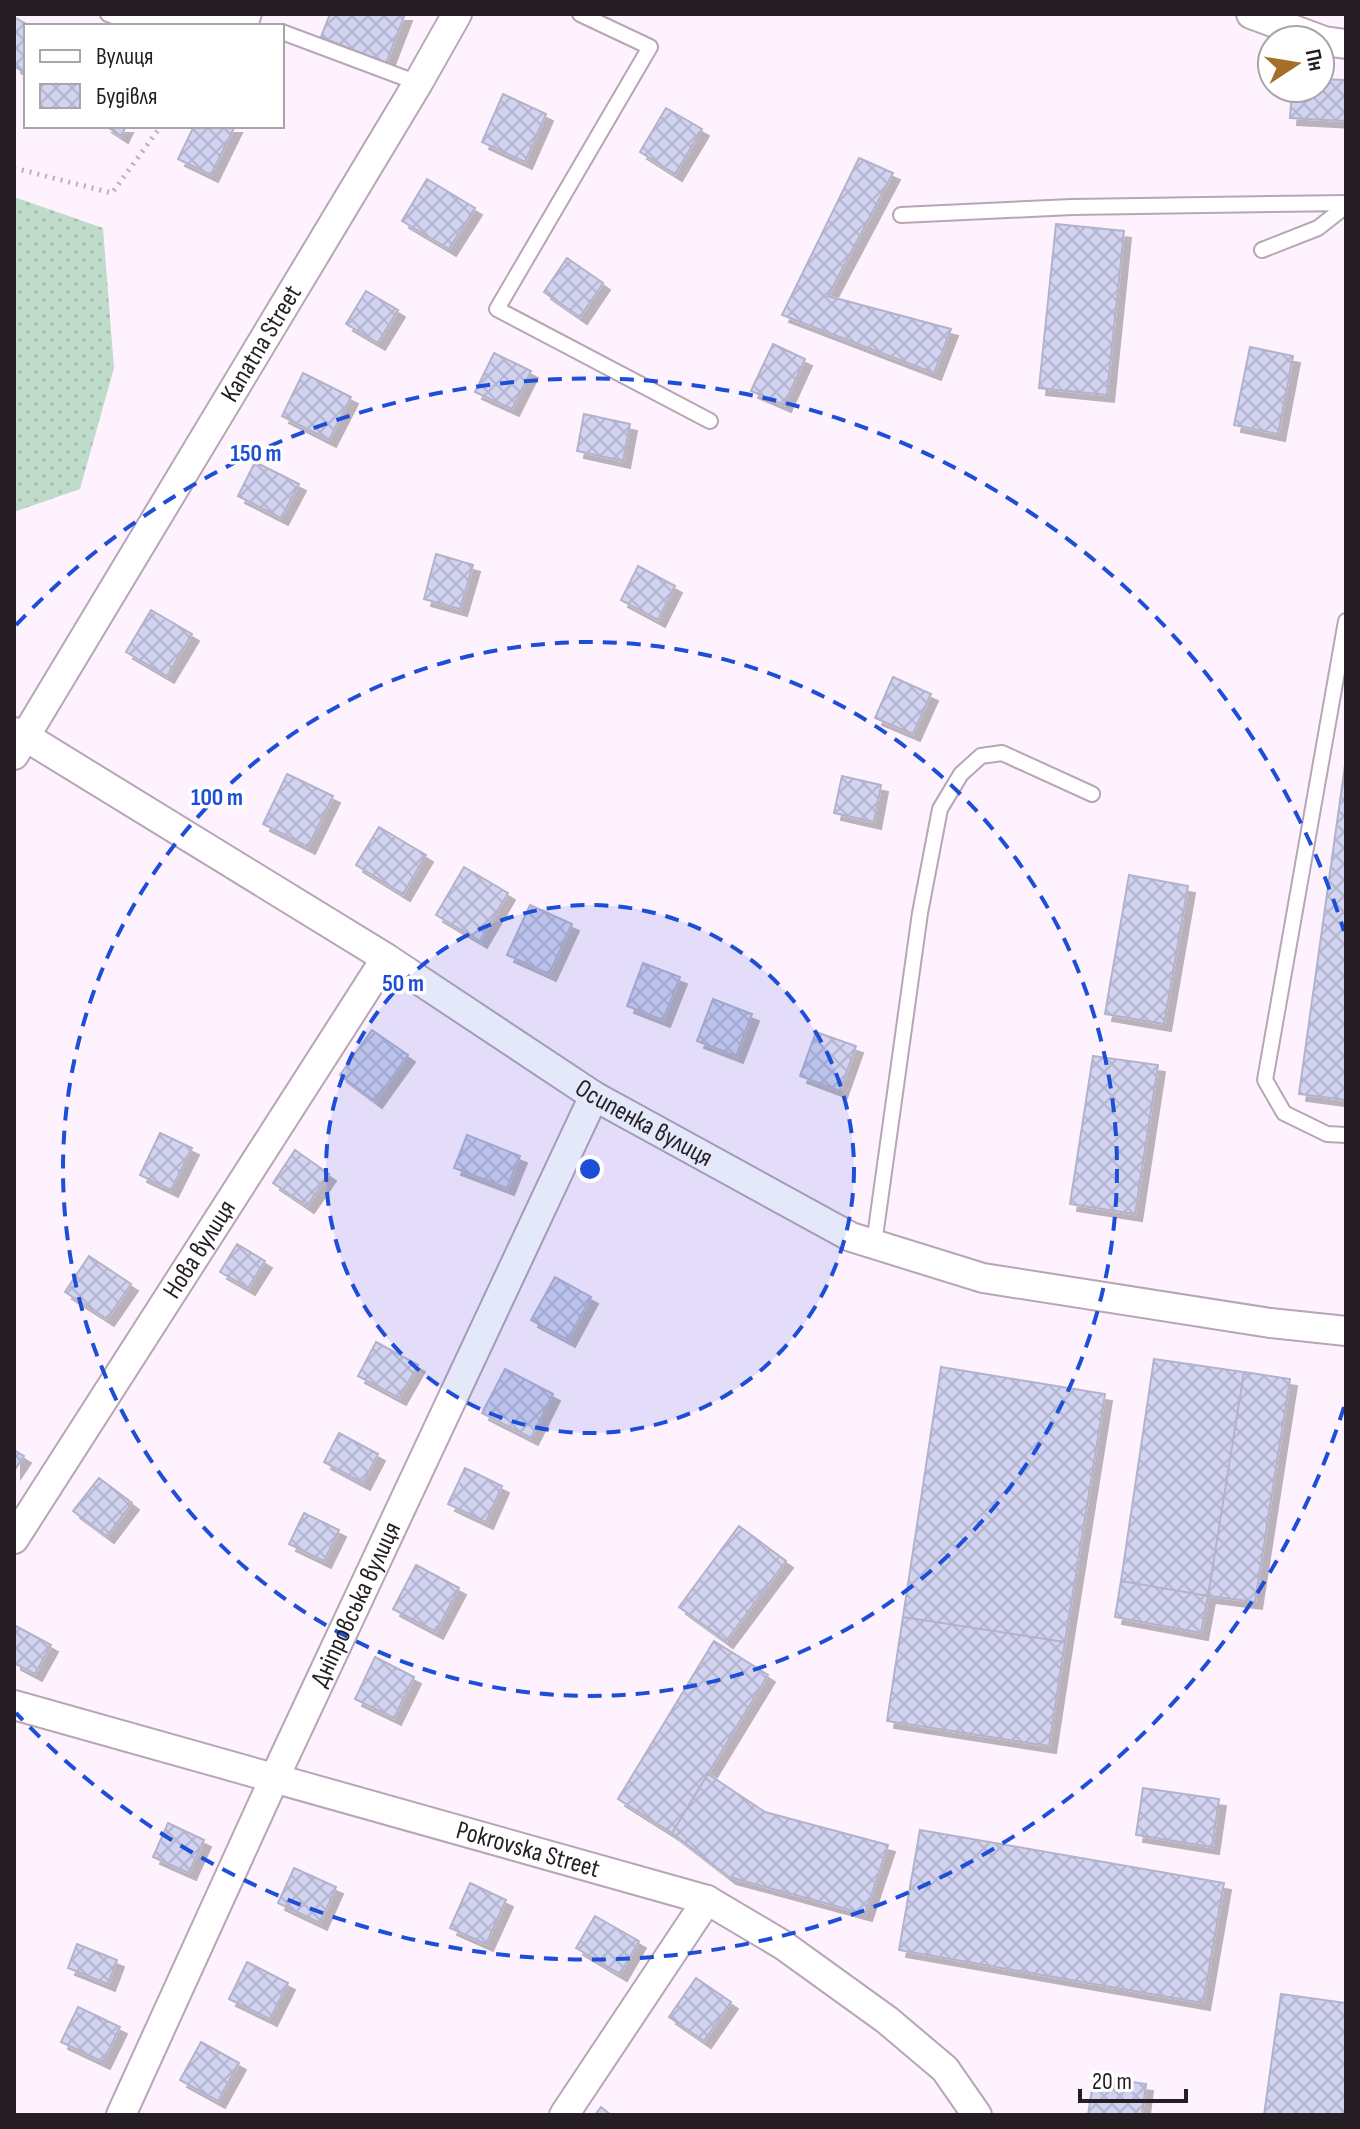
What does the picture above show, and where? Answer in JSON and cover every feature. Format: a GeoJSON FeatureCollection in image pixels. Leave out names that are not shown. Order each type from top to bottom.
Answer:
{"type":"FeatureCollection","features":[{"type":"Feature","properties":{"kind":"street","name":"Kanatna Street"},"geometry":{"type":"LineString","coordinates":[[18,741],[457,14]]}},
{"type":"Feature","properties":{"kind":"street"},"geometry":{"type":"LineString","coordinates":[[1251,14],[1324,41],[1346,44]]}},
{"type":"Feature","properties":{"kind":"street","name":"Осипенка вулиця"},"geometry":{"type":"LineString","coordinates":[[18,741],[386,958],[594,1096],[851,1237],[983,1278],[1270,1323],[1346,1331]]}},
{"type":"Feature","properties":{"kind":"street","name":"Нова вулиця"},"geometry":{"type":"LineString","coordinates":[[14,1539],[386,958]]}},
{"type":"Feature","properties":{"kind":"street","name":"Дніпровська вулиця"},"geometry":{"type":"LineString","coordinates":[[121,2115],[274,1779],[594,1096]]}},
{"type":"Feature","properties":{"kind":"street","name":"Pokrovska Street"},"geometry":{"type":"LineString","coordinates":[[14,1705],[707,1900],[783,1945],[887,2020],[945,2069],[977,2115]]}},
{"type":"Feature","properties":{"kind":"street"},"geometry":{"type":"LineString","coordinates":[[564,2115],[707,1900]]}},
{"type":"Feature","properties":{"kind":"lane"},"geometry":{"type":"LineString","coordinates":[[108,14],[121,19],[253,17]]}},
{"type":"Feature","properties":{"kind":"lane"},"geometry":{"type":"LineString","coordinates":[[580,14],[650,47],[497,309],[710,421]]}},
{"type":"Feature","properties":{"kind":"lane"},"geometry":{"type":"LineString","coordinates":[[284,33],[418,83]]}},
{"type":"Feature","properties":{"kind":"lane"},"geometry":{"type":"LineString","coordinates":[[901,215],[1057,207],[1346,204]]}},
{"type":"Feature","properties":{"kind":"lane"},"geometry":{"type":"LineString","coordinates":[[1262,250],[1318,228],[1346,204]]}},
{"type":"Feature","properties":{"kind":"lane"},"geometry":{"type":"LineString","coordinates":[[1346,621],[1265,1080],[1284,1113],[1327,1134],[1346,1135]]}},
{"type":"Feature","properties":{"kind":"lane"},"geometry":{"type":"LineString","coordinates":[[874,1244],[920,913],[940,809],[961,774],[981,756],[1002,753],[1092,794]]}},
{"type":"Feature","properties":{"kind":"path"},"geometry":{"type":"LineString","coordinates":[[14,168],[112,193],[160,128]]}},
{"type":"Feature","properties":{"kind":"green space"},"geometry":{"type":"Polygon","coordinates":[[[14,197],[103,228],[114,368],[80,489],[14,512],[14,197]]]}},
{"type":"Feature","properties":{"kind":"building"},"geometry":{"type":"Polygon","coordinates":[[[330,14],[405,14],[386,63],[321,37],[330,14]]]}},
{"type":"Feature","properties":{"kind":"building"},"geometry":{"type":"Polygon","coordinates":[[[14,17],[26,24],[24,24],[24,73],[14,66],[14,17]]]}},
{"type":"Feature","properties":{"kind":"building"},"geometry":{"type":"Polygon","coordinates":[[[1336,80],[1346,80],[1346,121],[1290,118],[1291,104],[1336,104],[1336,80]]]}},
{"type":"Feature","properties":{"kind":"building"},"geometry":{"type":"Polygon","coordinates":[[[503,94],[546,114],[525,162],[482,142],[503,94]]]}},
{"type":"Feature","properties":{"kind":"building"},"geometry":{"type":"Polygon","coordinates":[[[666,108],[702,129],[675,174],[640,152],[666,108]]]}},
{"type":"Feature","properties":{"kind":"building"},"geometry":{"type":"Polygon","coordinates":[[[109,128],[125,128],[121,136],[109,128]]]}},
{"type":"Feature","properties":{"kind":"building"},"geometry":{"type":"Polygon","coordinates":[[[193,128],[234,128],[211,175],[178,159],[193,128]]]}},
{"type":"Feature","properties":{"kind":"building"},"geometry":{"type":"Polygon","coordinates":[[[859,158],[893,173],[828,296],[951,329],[934,373],[782,315],[859,158]]]}},
{"type":"Feature","properties":{"kind":"building"},"geometry":{"type":"Polygon","coordinates":[[[427,179],[475,208],[449,249],[402,221],[427,179]]]}},
{"type":"Feature","properties":{"kind":"building"},"geometry":{"type":"Polygon","coordinates":[[[1056,224],[1124,231],[1107,395],[1039,388],[1056,224]]]}},
{"type":"Feature","properties":{"kind":"building"},"geometry":{"type":"Polygon","coordinates":[[[567,258],[603,283],[580,317],[544,292],[567,258]]]}},
{"type":"Feature","properties":{"kind":"building"},"geometry":{"type":"Polygon","coordinates":[[[366,291],[398,310],[378,343],[346,324],[366,291]]]}},
{"type":"Feature","properties":{"kind":"building"},"geometry":{"type":"Polygon","coordinates":[[[773,344],[805,359],[784,405],[751,391],[773,344]]]}},
{"type":"Feature","properties":{"kind":"building"},"geometry":{"type":"Polygon","coordinates":[[[1250,347],[1293,356],[1278,434],[1234,425],[1250,347]]]}},
{"type":"Feature","properties":{"kind":"building"},"geometry":{"type":"Polygon","coordinates":[[[494,353],[531,371],[512,409],[475,392],[494,353]]]}},
{"type":"Feature","properties":{"kind":"building"},"geometry":{"type":"Polygon","coordinates":[[[303,373],[351,397],[329,440],[282,416],[303,373]]]}},
{"type":"Feature","properties":{"kind":"building"},"geometry":{"type":"Polygon","coordinates":[[[584,414],[630,424],[623,461],[577,451],[584,414]]]}},
{"type":"Feature","properties":{"kind":"building"},"geometry":{"type":"Polygon","coordinates":[[[255,462],[299,484],[281,518],[238,496],[255,462]]]}},
{"type":"Feature","properties":{"kind":"building"},"geometry":{"type":"Polygon","coordinates":[[[436,554],[473,565],[460,609],[424,599],[436,554]]]}},
{"type":"Feature","properties":{"kind":"building"},"geometry":{"type":"Polygon","coordinates":[[[638,566],[675,586],[658,620],[621,600],[638,566]]]}},
{"type":"Feature","properties":{"kind":"building"},"geometry":{"type":"Polygon","coordinates":[[[151,610],[192,634],[167,676],[126,652],[151,610]]]}},
{"type":"Feature","properties":{"kind":"building"},"geometry":{"type":"Polygon","coordinates":[[[893,677],[931,694],[913,734],[875,718],[893,677]]]}},
{"type":"Feature","properties":{"kind":"building"},"geometry":{"type":"Polygon","coordinates":[[[1346,758],[1346,1100],[1299,1094],[1346,758]]]}},
{"type":"Feature","properties":{"kind":"building"},"geometry":{"type":"Polygon","coordinates":[[[287,774],[333,796],[308,847],[263,824],[287,774]]]}},
{"type":"Feature","properties":{"kind":"building"},"geometry":{"type":"Polygon","coordinates":[[[842,776],[881,785],[874,822],[834,813],[842,776]]]}},
{"type":"Feature","properties":{"kind":"building"},"geometry":{"type":"Polygon","coordinates":[[[379,827],[426,855],[403,894],[356,865],[379,827]]]}},
{"type":"Feature","properties":{"kind":"building"},"geometry":{"type":"Polygon","coordinates":[[[464,867],[508,893],[480,941],[436,915],[464,867]]]}},
{"type":"Feature","properties":{"kind":"building"},"geometry":{"type":"Polygon","coordinates":[[[1129,875],[1188,886],[1164,1024],[1105,1014],[1129,875]]]}},
{"type":"Feature","properties":{"kind":"building"},"geometry":{"type":"Polygon","coordinates":[[[530,905],[572,924],[549,974],[507,955],[530,905]]]}},
{"type":"Feature","properties":{"kind":"building"},"geometry":{"type":"Polygon","coordinates":[[[643,963],[680,977],[663,1020],[627,1006],[643,963]]]}},
{"type":"Feature","properties":{"kind":"building"},"geometry":{"type":"Polygon","coordinates":[[[713,999],[752,1014],[736,1056],[697,1041],[713,999]]]}},
{"type":"Feature","properties":{"kind":"building"},"geometry":{"type":"Polygon","coordinates":[[[372,1030],[408,1055],[375,1101],[340,1075],[372,1030]]]}},
{"type":"Feature","properties":{"kind":"building"},"geometry":{"type":"Polygon","coordinates":[[[816,1032],[856,1046],[840,1091],[800,1076],[816,1032]]]}},
{"type":"Feature","properties":{"kind":"building"},"geometry":{"type":"Polygon","coordinates":[[[1093,1056],[1158,1065],[1135,1214],[1070,1204],[1093,1056]]]}},
{"type":"Feature","properties":{"kind":"building"},"geometry":{"type":"Polygon","coordinates":[[[160,1133],[192,1148],[171,1190],[140,1175],[160,1133]]]}},
{"type":"Feature","properties":{"kind":"building"},"geometry":{"type":"Polygon","coordinates":[[[467,1135],[520,1156],[507,1188],[454,1168],[467,1135]]]}},
{"type":"Feature","properties":{"kind":"building"},"geometry":{"type":"Polygon","coordinates":[[[295,1150],[329,1174],[307,1206],[273,1183],[295,1150]]]}},
{"type":"Feature","properties":{"kind":"building"},"geometry":{"type":"Polygon","coordinates":[[[237,1244],[265,1261],[248,1288],[220,1272],[237,1244]]]}},
{"type":"Feature","properties":{"kind":"building"},"geometry":{"type":"Polygon","coordinates":[[[89,1256],[131,1284],[107,1319],[65,1292],[89,1256]]]}},
{"type":"Feature","properties":{"kind":"building"},"geometry":{"type":"Polygon","coordinates":[[[555,1277],[591,1297],[568,1340],[531,1320],[555,1277]]]}},
{"type":"Feature","properties":{"kind":"building"},"geometry":{"type":"Polygon","coordinates":[[[376,1342],[418,1365],[399,1398],[358,1376],[376,1342]]]}},
{"type":"Feature","properties":{"kind":"building"},"geometry":{"type":"Polygon","coordinates":[[[1154,1359],[1244,1372],[1208,1596],[1121,1581],[1154,1359]]]}},
{"type":"Feature","properties":{"kind":"building"},"geometry":{"type":"Polygon","coordinates":[[[941,1367],[1105,1394],[1065,1642],[903,1617],[941,1367]]]}},
{"type":"Feature","properties":{"kind":"building"},"geometry":{"type":"Polygon","coordinates":[[[505,1369],[553,1394],[531,1438],[482,1413],[505,1369]]]}},
{"type":"Feature","properties":{"kind":"building"},"geometry":{"type":"Polygon","coordinates":[[[1244,1372],[1290,1379],[1255,1602],[1208,1596],[1244,1372]]]}},
{"type":"Feature","properties":{"kind":"building"},"geometry":{"type":"Polygon","coordinates":[[[339,1433],[378,1454],[363,1483],[324,1462],[339,1433]]]}},
{"type":"Feature","properties":{"kind":"building"},"geometry":{"type":"Polygon","coordinates":[[[14,1450],[24,1456],[14,1471],[14,1450]]]}},
{"type":"Feature","properties":{"kind":"building"},"geometry":{"type":"Polygon","coordinates":[[[465,1468],[502,1486],[486,1522],[448,1504],[465,1468]]]}},
{"type":"Feature","properties":{"kind":"building"},"geometry":{"type":"Polygon","coordinates":[[[99,1478],[132,1503],[107,1536],[73,1511],[99,1478]]]}},
{"type":"Feature","properties":{"kind":"building"},"geometry":{"type":"Polygon","coordinates":[[[304,1513],[339,1530],[324,1561],[289,1544],[304,1513]]]}},
{"type":"Feature","properties":{"kind":"building"},"geometry":{"type":"Polygon","coordinates":[[[739,1526],[786,1561],[726,1641],[679,1607],[739,1526]]]}},
{"type":"Feature","properties":{"kind":"building"},"geometry":{"type":"Polygon","coordinates":[[[416,1565],[459,1588],[436,1632],[393,1609],[416,1565]]]}},
{"type":"Feature","properties":{"kind":"building"},"geometry":{"type":"Polygon","coordinates":[[[1121,1581],[1208,1596],[1201,1633],[1115,1617],[1121,1581]]]}},
{"type":"Feature","properties":{"kind":"building"},"geometry":{"type":"Polygon","coordinates":[[[903,1617],[1065,1642],[1049,1746],[887,1721],[903,1617]]]}},
{"type":"Feature","properties":{"kind":"building"},"geometry":{"type":"Polygon","coordinates":[[[14,1625],[51,1645],[35,1674],[14,1663],[14,1625]]]}},
{"type":"Feature","properties":{"kind":"building"},"geometry":{"type":"Polygon","coordinates":[[[714,1641],[768,1675],[672,1833],[618,1799],[714,1641]]]}},
{"type":"Feature","properties":{"kind":"building"},"geometry":{"type":"Polygon","coordinates":[[[375,1657],[414,1677],[394,1718],[355,1699],[375,1657]]]}},
{"type":"Feature","properties":{"kind":"building"},"geometry":{"type":"Polygon","coordinates":[[[708,1774],[765,1812],[888,1845],[865,1914],[729,1877],[672,1833],[708,1774]]]}},
{"type":"Feature","properties":{"kind":"building"},"geometry":{"type":"Polygon","coordinates":[[[1143,1788],[1219,1799],[1212,1847],[1136,1835],[1143,1788]]]}},
{"type":"Feature","properties":{"kind":"building"},"geometry":{"type":"Polygon","coordinates":[[[168,1823],[204,1840],[189,1873],[153,1857],[168,1823]]]}},
{"type":"Feature","properties":{"kind":"building"},"geometry":{"type":"Polygon","coordinates":[[[920,1830],[1224,1883],[1203,2003],[899,1950],[920,1830]]]}},
{"type":"Feature","properties":{"kind":"building"},"geometry":{"type":"Polygon","coordinates":[[[294,1868],[336,1887],[320,1923],[278,1903],[294,1868]]]}},
{"type":"Feature","properties":{"kind":"building"},"geometry":{"type":"Polygon","coordinates":[[[470,1883],[506,1900],[486,1944],[450,1928],[470,1883]]]}},
{"type":"Feature","properties":{"kind":"building"},"geometry":{"type":"Polygon","coordinates":[[[595,1916],[639,1941],[620,1974],[576,1948],[595,1916]]]}},
{"type":"Feature","properties":{"kind":"building"},"geometry":{"type":"Polygon","coordinates":[[[77,1944],[117,1960],[108,1984],[68,1968],[77,1944]]]}},
{"type":"Feature","properties":{"kind":"building"},"geometry":{"type":"Polygon","coordinates":[[[247,1962],[288,1983],[270,2019],[229,1999],[247,1962]]]}},
{"type":"Feature","properties":{"kind":"building"},"geometry":{"type":"Polygon","coordinates":[[[696,1978],[731,2002],[704,2041],[669,2017],[696,1978]]]}},
{"type":"Feature","properties":{"kind":"building"},"geometry":{"type":"Polygon","coordinates":[[[1281,1994],[1346,2003],[1346,2115],[1264,2115],[1281,1994]]]}},
{"type":"Feature","properties":{"kind":"building"},"geometry":{"type":"Polygon","coordinates":[[[78,2007],[120,2027],[103,2062],[61,2042],[78,2007]]]}},
{"type":"Feature","properties":{"kind":"building"},"geometry":{"type":"Polygon","coordinates":[[[201,2042],[239,2063],[218,2101],[180,2080],[201,2042]]]}},
{"type":"Feature","properties":{"kind":"building"},"geometry":{"type":"Polygon","coordinates":[[[1094,2076],[1146,2084],[1142,2115],[1088,2115],[1094,2076]]]}},
{"type":"Feature","properties":{"kind":"building"},"geometry":{"type":"Polygon","coordinates":[[[601,2107],[611,2115],[595,2115],[601,2107]]]}}]}
